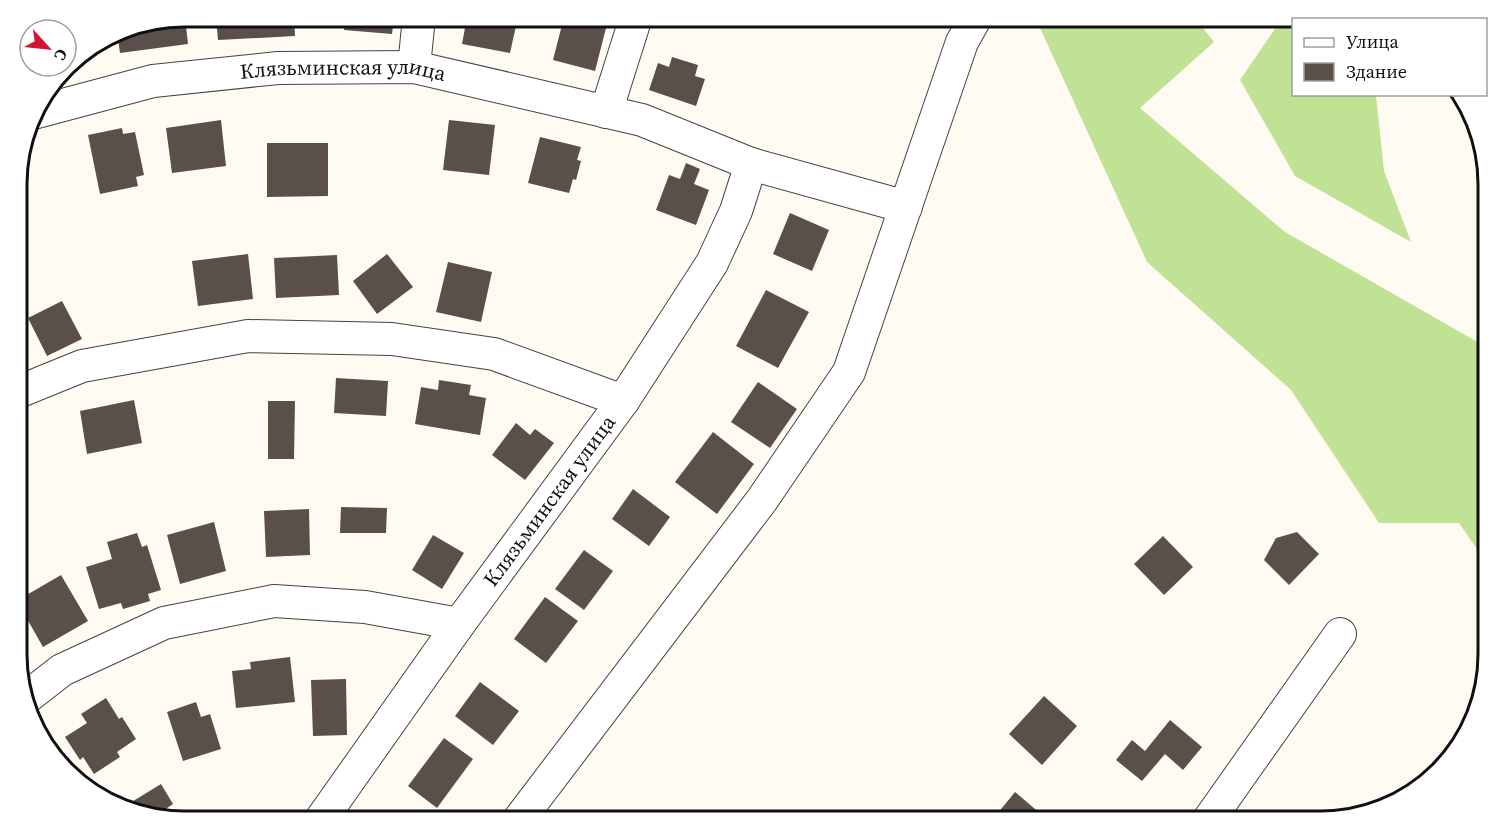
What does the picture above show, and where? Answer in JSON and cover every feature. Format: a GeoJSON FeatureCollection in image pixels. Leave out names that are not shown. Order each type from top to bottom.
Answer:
{"type":"FeatureCollection","features":[{"type":"Feature","properties":{"kind":"street"},"geometry":{"type":"LineString","coordinates":[[414,67],[417,27]]}},
{"type":"Feature","properties":{"kind":"street"},"geometry":{"type":"LineString","coordinates":[[606,112],[633,27]]}},
{"type":"Feature","properties":{"kind":"street"},"geometry":{"type":"LineString","coordinates":[[526,811],[762,500],[849,372],[962,42],[970,27]]}},
{"type":"Feature","properties":{"kind":"street","name":"Клязьминская улица"},"geometry":{"type":"LineString","coordinates":[[46,110],[153,81],[278,68],[414,67],[642,120],[751,164],[906,207]]}},
{"type":"Feature","properties":{"kind":"street","name":"Клязьминская улица"},"geometry":{"type":"LineString","coordinates":[[327,811],[459,624],[623,401],[712,262],[736,211],[751,164]]}},
{"type":"Feature","properties":{"kind":"street"},"geometry":{"type":"LineString","coordinates":[[27,386],[82,366],[249,336],[392,339],[494,354],[623,401]]}},
{"type":"Feature","properties":{"kind":"street"},"geometry":{"type":"LineString","coordinates":[[32,694],[62,670],[164,623],[274,601],[365,607],[459,624]]}},
{"type":"Feature","properties":{"kind":"street"},"geometry":{"type":"LineString","coordinates":[[1215,811],[1340,634]]}},
{"type":"Feature","properties":{"kind":"green space"},"geometry":{"type":"Polygon","coordinates":[[[1040,27],[1202,27],[1214,42],[1140,108],[1285,232],[1478,342],[1478,551],[1459,523],[1379,523],[1291,390],[1147,262],[1040,27]]]}},
{"type":"Feature","properties":{"kind":"green space"},"geometry":{"type":"Polygon","coordinates":[[[1276,27],[1292,27],[1292,96],[1376,96],[1384,171],[1411,242],[1295,176],[1240,80],[1276,27]]]}},
{"type":"Feature","properties":{"kind":"building"},"geometry":{"type":"Polygon","coordinates":[[[186,27],[188,44],[120,53],[118,42],[133,35],[163,28],[186,27]]]}},
{"type":"Feature","properties":{"kind":"building"},"geometry":{"type":"Polygon","coordinates":[[[217,27],[295,27],[295,36],[218,40],[217,27]]]}},
{"type":"Feature","properties":{"kind":"building"},"geometry":{"type":"Polygon","coordinates":[[[344,27],[393,27],[392,34],[344,30],[344,27]]]}},
{"type":"Feature","properties":{"kind":"building"},"geometry":{"type":"Polygon","coordinates":[[[465,27],[516,27],[510,53],[462,44],[465,27]]]}},
{"type":"Feature","properties":{"kind":"building"},"geometry":{"type":"Polygon","coordinates":[[[561,27],[606,28],[595,71],[553,60],[561,27]]]}},
{"type":"Feature","properties":{"kind":"building"},"geometry":{"type":"Polygon","coordinates":[[[672,57],[698,65],[695,76],[705,79],[696,106],[649,90],[658,63],[669,67],[672,57]]]}},
{"type":"Feature","properties":{"kind":"building"},"geometry":{"type":"Polygon","coordinates":[[[221,120],[226,166],[172,173],[166,128],[221,120]]]}},
{"type":"Feature","properties":{"kind":"building"},"geometry":{"type":"Polygon","coordinates":[[[449,120],[495,125],[489,175],[443,170],[449,120]]]}},
{"type":"Feature","properties":{"kind":"building"},"geometry":{"type":"Polygon","coordinates":[[[122,128],[123,134],[135,132],[144,175],[136,177],[138,186],[100,194],[88,135],[122,128]]]}},
{"type":"Feature","properties":{"kind":"building"},"geometry":{"type":"Polygon","coordinates":[[[540,137],[581,147],[577,160],[581,161],[576,180],[573,179],[569,193],[528,183],[540,137]]]}},
{"type":"Feature","properties":{"kind":"building"},"geometry":{"type":"Polygon","coordinates":[[[267,143],[328,143],[328,196],[267,197],[267,143]]]}},
{"type":"Feature","properties":{"kind":"building"},"geometry":{"type":"Polygon","coordinates":[[[686,163],[700,169],[694,184],[709,190],[696,225],[656,210],[669,175],[680,179],[686,163]]]}},
{"type":"Feature","properties":{"kind":"building"},"geometry":{"type":"Polygon","coordinates":[[[790,213],[829,230],[812,271],[773,254],[790,213]]]}},
{"type":"Feature","properties":{"kind":"building"},"geometry":{"type":"Polygon","coordinates":[[[248,254],[253,299],[198,306],[192,261],[248,254]]]}},
{"type":"Feature","properties":{"kind":"building"},"geometry":{"type":"Polygon","coordinates":[[[387,254],[413,287],[377,314],[353,281],[387,254]]]}},
{"type":"Feature","properties":{"kind":"building"},"geometry":{"type":"Polygon","coordinates":[[[337,255],[339,295],[276,298],[274,258],[337,255]]]}},
{"type":"Feature","properties":{"kind":"building"},"geometry":{"type":"Polygon","coordinates":[[[448,262],[492,272],[481,322],[436,312],[448,262]]]}},
{"type":"Feature","properties":{"kind":"building"},"geometry":{"type":"Polygon","coordinates":[[[766,290],[809,312],[778,368],[736,346],[766,290]]]}},
{"type":"Feature","properties":{"kind":"building"},"geometry":{"type":"Polygon","coordinates":[[[62,301],[82,339],[47,356],[28,318],[62,301]]]}},
{"type":"Feature","properties":{"kind":"building"},"geometry":{"type":"Polygon","coordinates":[[[336,378],[388,381],[386,416],[334,413],[336,378]]]}},
{"type":"Feature","properties":{"kind":"building"},"geometry":{"type":"Polygon","coordinates":[[[439,380],[471,385],[469,395],[486,398],[480,435],[415,424],[421,387],[438,390],[439,380]]]}},
{"type":"Feature","properties":{"kind":"building"},"geometry":{"type":"Polygon","coordinates":[[[758,382],[797,409],[770,448],[731,422],[758,382]]]}},
{"type":"Feature","properties":{"kind":"building"},"geometry":{"type":"Polygon","coordinates":[[[134,400],[142,443],[87,454],[80,411],[134,400]]]}},
{"type":"Feature","properties":{"kind":"building"},"geometry":{"type":"Polygon","coordinates":[[[268,401],[295,401],[294,459],[268,459],[268,401]]]}},
{"type":"Feature","properties":{"kind":"building"},"geometry":{"type":"Polygon","coordinates":[[[516,423],[530,435],[535,429],[554,443],[525,480],[492,455],[516,423]]]}},
{"type":"Feature","properties":{"kind":"building"},"geometry":{"type":"Polygon","coordinates":[[[713,432],[754,464],[717,514],[675,482],[713,432]]]}},
{"type":"Feature","properties":{"kind":"building"},"geometry":{"type":"Polygon","coordinates":[[[633,489],[670,517],[649,546],[612,519],[633,489]]]}},
{"type":"Feature","properties":{"kind":"building"},"geometry":{"type":"Polygon","coordinates":[[[341,507],[387,508],[386,533],[340,533],[341,507]]]}},
{"type":"Feature","properties":{"kind":"building"},"geometry":{"type":"Polygon","coordinates":[[[309,509],[310,555],[266,557],[264,511],[309,509]]]}},
{"type":"Feature","properties":{"kind":"building"},"geometry":{"type":"Polygon","coordinates":[[[214,522],[226,571],[180,584],[167,535],[214,522]]]}},
{"type":"Feature","properties":{"kind":"building"},"geometry":{"type":"Polygon","coordinates":[[[1297,532],[1319,554],[1289,585],[1264,560],[1276,538],[1297,532]]]}},
{"type":"Feature","properties":{"kind":"building"},"geometry":{"type":"Polygon","coordinates":[[[137,533],[142,547],[147,545],[161,590],[148,594],[150,601],[123,609],[121,603],[99,609],[86,567],[112,559],[107,542],[137,533]]]}},
{"type":"Feature","properties":{"kind":"building"},"geometry":{"type":"Polygon","coordinates":[[[433,535],[464,553],[442,589],[412,570],[433,535]]]}},
{"type":"Feature","properties":{"kind":"building"},"geometry":{"type":"Polygon","coordinates":[[[1163,536],[1193,567],[1164,595],[1134,564],[1163,536]]]}},
{"type":"Feature","properties":{"kind":"building"},"geometry":{"type":"Polygon","coordinates":[[[584,550],[613,571],[584,610],[555,589],[584,550]]]}},
{"type":"Feature","properties":{"kind":"building"},"geometry":{"type":"Polygon","coordinates":[[[61,575],[88,621],[43,647],[27,619],[27,595],[61,575]]]}},
{"type":"Feature","properties":{"kind":"building"},"geometry":{"type":"Polygon","coordinates":[[[545,597],[578,621],[546,663],[514,639],[545,597]]]}},
{"type":"Feature","properties":{"kind":"building"},"geometry":{"type":"Polygon","coordinates":[[[290,657],[295,702],[236,708],[232,671],[251,669],[250,662],[290,657]]]}},
{"type":"Feature","properties":{"kind":"building"},"geometry":{"type":"Polygon","coordinates":[[[346,679],[347,735],[313,736],[311,680],[346,679]]]}},
{"type":"Feature","properties":{"kind":"building"},"geometry":{"type":"Polygon","coordinates":[[[480,682],[519,711],[493,745],[455,716],[480,682]]]}},
{"type":"Feature","properties":{"kind":"building"},"geometry":{"type":"Polygon","coordinates":[[[1044,696],[1077,726],[1042,765],[1009,734],[1044,696]]]}},
{"type":"Feature","properties":{"kind":"building"},"geometry":{"type":"Polygon","coordinates":[[[106,698],[119,719],[122,717],[136,739],[117,752],[120,757],[94,774],[83,757],[80,760],[65,737],[87,723],[81,714],[106,698]]]}},
{"type":"Feature","properties":{"kind":"building"},"geometry":{"type":"Polygon","coordinates":[[[196,702],[201,717],[210,714],[221,749],[183,761],[167,712],[196,702]]]}},
{"type":"Feature","properties":{"kind":"building"},"geometry":{"type":"Polygon","coordinates":[[[1170,720],[1202,747],[1183,770],[1165,754],[1142,781],[1116,760],[1132,740],[1145,751],[1170,720]]]}},
{"type":"Feature","properties":{"kind":"building"},"geometry":{"type":"Polygon","coordinates":[[[444,738],[473,759],[437,808],[408,786],[444,738]]]}},
{"type":"Feature","properties":{"kind":"building"},"geometry":{"type":"Polygon","coordinates":[[[161,784],[173,804],[163,810],[132,802],[161,784]]]}},
{"type":"Feature","properties":{"kind":"building"},"geometry":{"type":"Polygon","coordinates":[[[1015,792],[1037,811],[1000,811],[1015,792]]]}}]}
